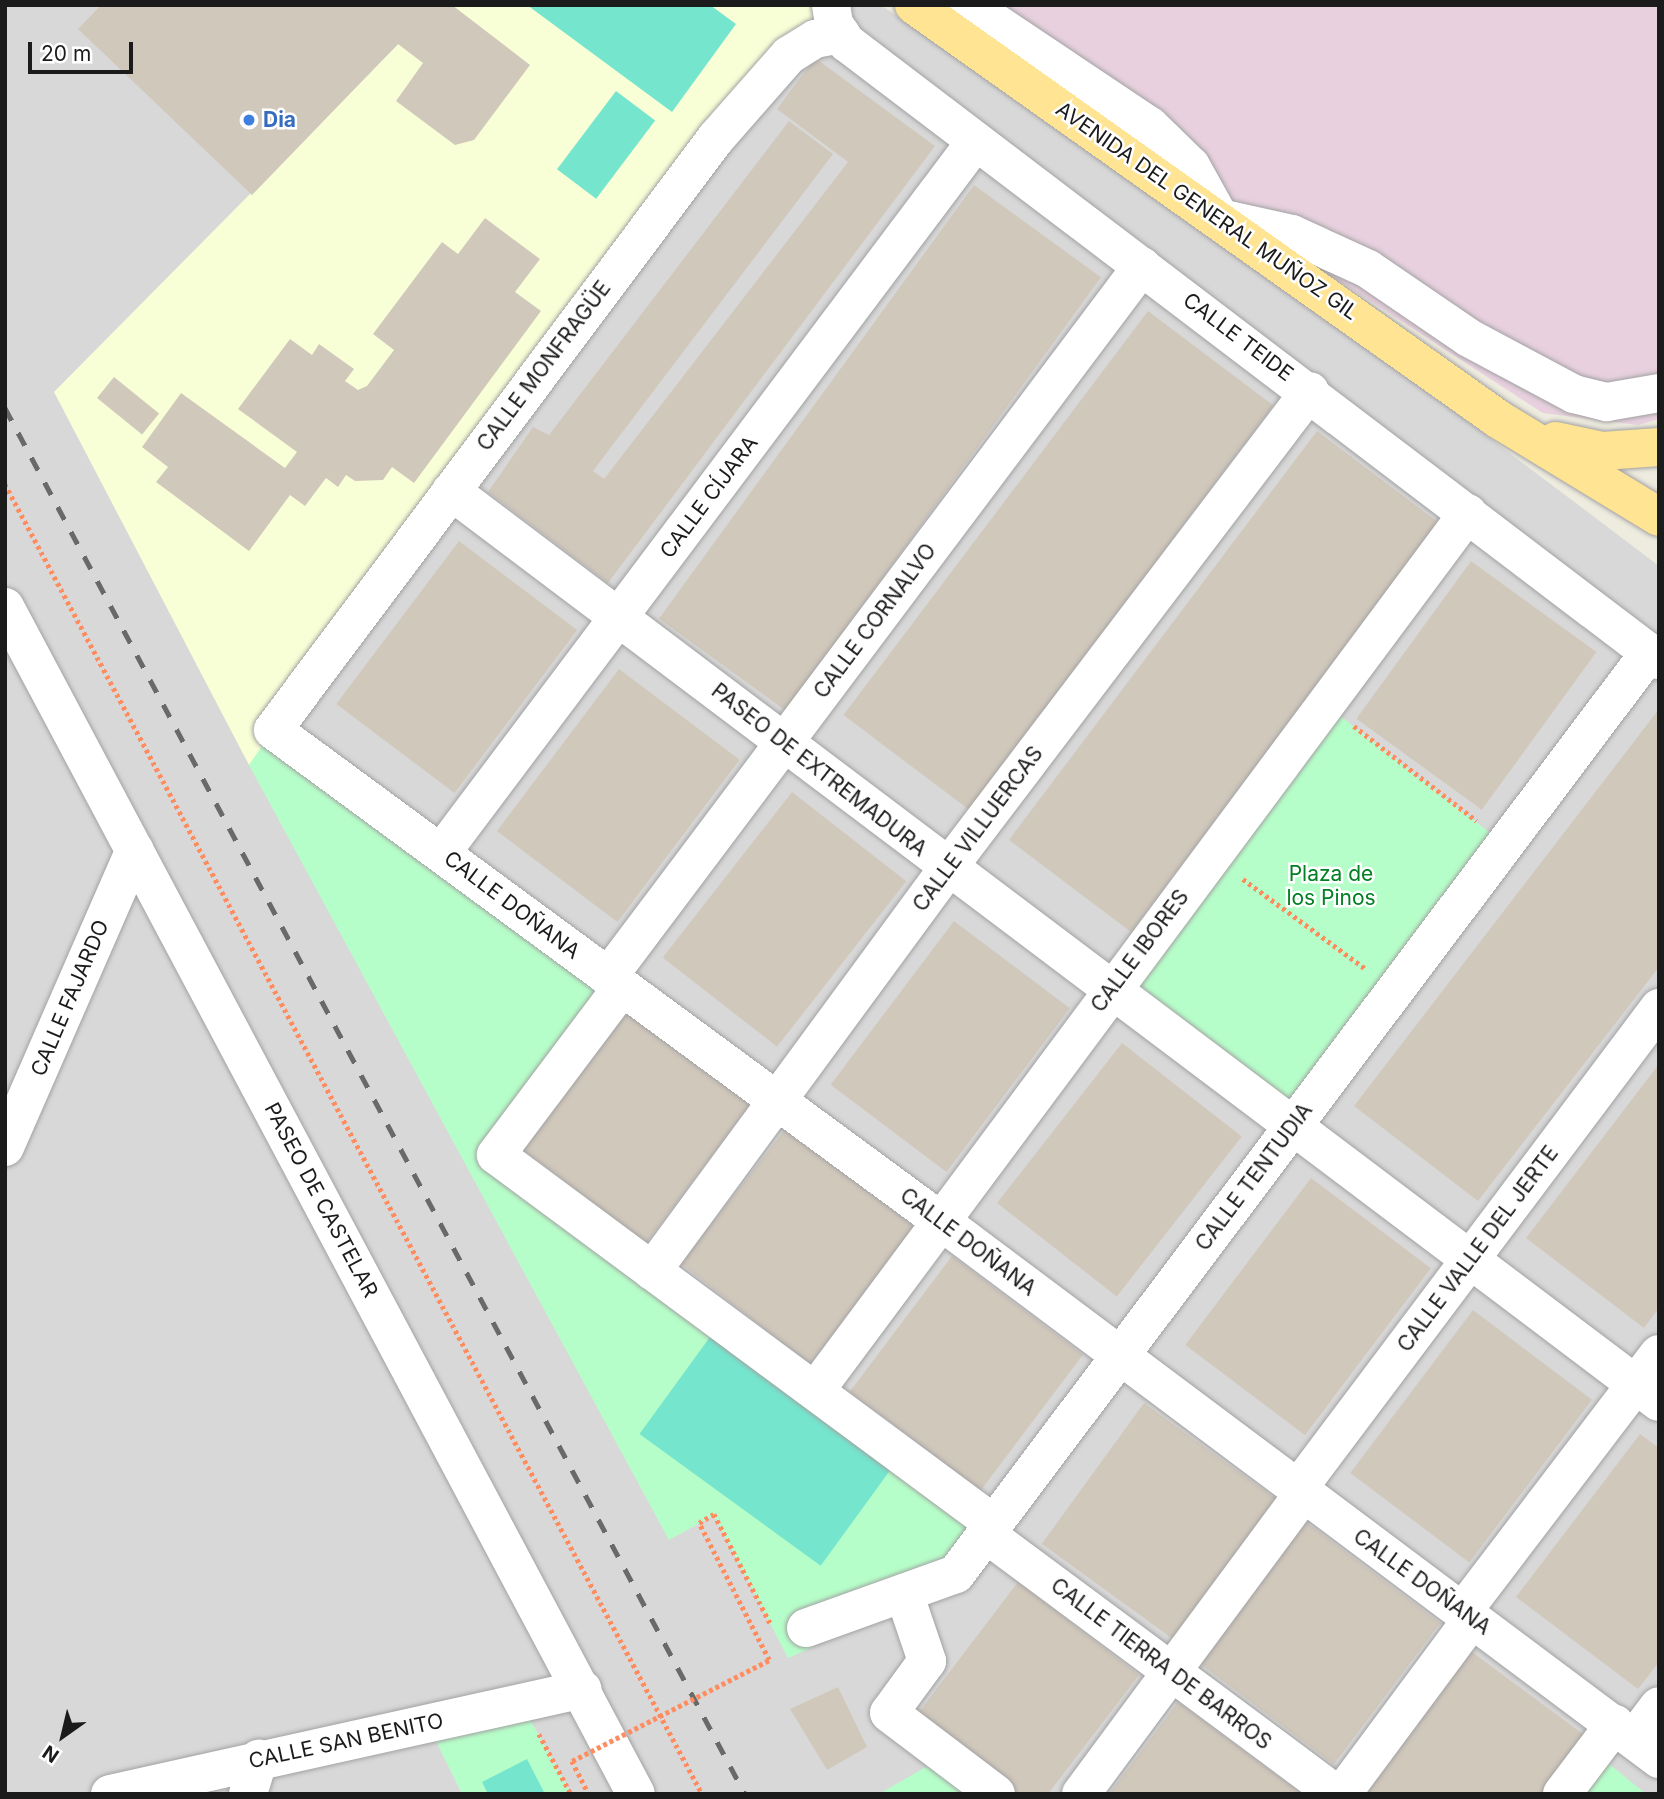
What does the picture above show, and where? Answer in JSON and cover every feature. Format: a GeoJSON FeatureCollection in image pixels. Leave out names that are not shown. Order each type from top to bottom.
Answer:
{"type":"FeatureCollection","features":[{"type":"Feature","properties":{"kind":"main road","name":"AVENIDA DEL GENERAL MUÑOZ GIL"},"geometry":{"type":"LineString","coordinates":[[914,5],[1220,218],[1498,419]]}},
{"type":"Feature","properties":{"kind":"main road"},"geometry":{"type":"LineString","coordinates":[[1498,419],[1579,447],[1603,451],[1659,447]]}},
{"type":"Feature","properties":{"kind":"main road"},"geometry":{"type":"LineString","coordinates":[[1498,419],[1659,517]]}},
{"type":"Feature","properties":{"kind":"street"},"geometry":{"type":"LineString","coordinates":[[969,5],[1150,126],[1191,166],[1220,218],[1292,234],[1368,269],[1469,338],[1574,394],[1607,402],[1659,393]]}},
{"type":"Feature","properties":{"kind":"street","name":"CALLE TEIDE"},"geometry":{"type":"LineString","coordinates":[[836,19],[975,141],[1310,391],[1654,656]]}},
{"type":"Feature","properties":{"kind":"street","name":"CALLE MONFRAGÜE"},"geometry":{"type":"LineString","coordinates":[[273,730],[716,138],[789,55],[815,39],[836,19]]}},
{"type":"Feature","properties":{"kind":"street","name":"CALLE CÍJARA"},"geometry":{"type":"LineString","coordinates":[[442,852],[975,141]]}},
{"type":"Feature","properties":{"kind":"street","name":"CALLE CORNALVO"},"geometry":{"type":"LineString","coordinates":[[652,1271],[496,1155],[785,741],[1142,266]]}},
{"type":"Feature","properties":{"kind":"street","name":"CALLE VILLUERCAS"},"geometry":{"type":"LineString","coordinates":[[652,1271],[947,869],[1310,391]]}},
{"type":"Feature","properties":{"kind":"street","name":"PASEO DE EXTREMADURA"},"geometry":{"type":"LineString","coordinates":[[451,491],[785,741],[947,869],[1293,1125],[1648,1393]]}},
{"type":"Feature","properties":{"kind":"street","name":"CALLE IBORES"},"geometry":{"type":"LineString","coordinates":[[815,1391],[1468,513]]}},
{"type":"Feature","properties":{"kind":"street","name":"PASEO DE CASTELAR"},"geometry":{"type":"LineString","coordinates":[[5,607],[636,1794]]}},
{"type":"Feature","properties":{"kind":"street","name":"CALLE TENTUDIA"},"geometry":{"type":"LineString","coordinates":[[791,1631],[956,1574],[1394,990],[1654,656]]}},
{"type":"Feature","properties":{"kind":"street","name":"CALLE DOÑANA"},"geometry":{"type":"LineString","coordinates":[[273,730],[942,1222],[1119,1357],[1636,1741]]}},
{"type":"Feature","properties":{"kind":"street","name":"CALLE FAJARDO"},"geometry":{"type":"LineString","coordinates":[[5,1147],[135,850]]}},
{"type":"Feature","properties":{"kind":"street","name":"CALLE VALLE DEL JERTE"},"geometry":{"type":"LineString","coordinates":[[1082,1794],[1300,1492],[1659,1008]]}},
{"type":"Feature","properties":{"kind":"street","name":"CALLE TIERRA DE BARROS"},"geometry":{"type":"LineString","coordinates":[[652,1271],[815,1391],[1171,1672],[1336,1794]]}},
{"type":"Feature","properties":{"kind":"street"},"geometry":{"type":"LineString","coordinates":[[1342,1794],[1468,1615],[1648,1393],[1659,1354]]}},
{"type":"Feature","properties":{"kind":"street"},"geometry":{"type":"LineString","coordinates":[[904,1593],[927,1661],[889,1713],[996,1794]]}},
{"type":"Feature","properties":{"kind":"street","name":"CALLE SAN BENITO"},"geometry":{"type":"LineString","coordinates":[[110,1794],[254,1776],[521,1703],[582,1689]]}},
{"type":"Feature","properties":{"kind":"street"},"geometry":{"type":"LineString","coordinates":[[1562,1794],[1636,1741],[1659,1706]]}},
{"type":"Feature","properties":{"kind":"path"},"geometry":{"type":"LineString","coordinates":[[5,484],[702,1794]]}},
{"type":"Feature","properties":{"kind":"path"},"geometry":{"type":"LineString","coordinates":[[1325,704],[1506,843]]}},
{"type":"Feature","properties":{"kind":"path"},"geometry":{"type":"LineString","coordinates":[[1212,856],[1394,990]]}},
{"type":"Feature","properties":{"kind":"path"},"geometry":{"type":"LineString","coordinates":[[589,1794],[572,1761],[769,1660],[699,1523],[714,1514],[791,1631]]}},
{"type":"Feature","properties":{"kind":"path"},"geometry":{"type":"LineString","coordinates":[[521,1703],[571,1794]]}},
{"type":"Feature","properties":{"kind":"shaded area"},"geometry":{"type":"Polygon","coordinates":[[[5,5],[881,5],[1347,330],[1659,566],[1659,1794],[5,1794],[5,5]]]}},
{"type":"Feature","properties":{"kind":"shaded area"},"geometry":{"type":"Polygon","coordinates":[[[437,5],[831,5],[815,39],[249,765],[54,392],[437,5]]]}},
{"type":"Feature","properties":{"kind":"shaded area"},"geometry":{"type":"Polygon","coordinates":[[[527,5],[710,5],[736,24],[672,112],[527,5]]]}},
{"type":"Feature","properties":{"kind":"shaded area"},"geometry":{"type":"Polygon","coordinates":[[[944,5],[1659,5],[1659,419],[1638,425],[1543,413],[1299,255],[944,5]]]}},
{"type":"Feature","properties":{"kind":"shaded area"},"geometry":{"type":"Polygon","coordinates":[[[616,91],[655,120],[596,199],[557,169],[616,91]]]}},
{"type":"Feature","properties":{"kind":"shaded area"},"geometry":{"type":"Polygon","coordinates":[[[710,1337],[891,1469],[821,1566],[639,1434],[710,1337]]]}},
{"type":"Feature","properties":{"kind":"shaded area"},"geometry":{"type":"Polygon","coordinates":[[[527,1759],[545,1794],[488,1794],[482,1782],[527,1759]]]}},
{"type":"Feature","properties":{"kind":"green space","name":"Plaza de los Pinos"},"geometry":{"type":"Polygon","coordinates":[[[1325,704],[1505,844],[1285,1126],[1105,985],[1325,704]]]}},
{"type":"Feature","properties":{"kind":"green space"},"geometry":{"type":"Polygon","coordinates":[[[273,730],[622,987],[496,1156],[994,1524],[956,1574],[806,1628],[813,1647],[788,1658],[714,1515],[669,1540],[249,765],[273,730]]]}},
{"type":"Feature","properties":{"kind":"green space"},"geometry":{"type":"Polygon","coordinates":[[[521,1703],[571,1794],[462,1794],[427,1723],[521,1703]]]}},
{"type":"Feature","properties":{"kind":"green space"},"geometry":{"type":"Polygon","coordinates":[[[1598,1755],[1646,1794],[1567,1794],[1598,1755]]]}},
{"type":"Feature","properties":{"kind":"green space"},"geometry":{"type":"Polygon","coordinates":[[[931,1764],[996,1794],[879,1794],[931,1764]]]}},
{"type":"Feature","properties":{"kind":"building","name":"Dia"},"geometry":{"type":"Polygon","coordinates":[[[101,5],[452,5],[530,65],[474,140],[455,145],[396,101],[423,63],[398,44],[252,195],[78,29],[101,5]]]}},
{"type":"Feature","properties":{"kind":"building"},"geometry":{"type":"Polygon","coordinates":[[[815,58],[935,146],[608,583],[488,492],[533,427],[549,435],[789,121],[833,154],[593,471],[604,479],[848,162],[777,109],[815,58]]]}},
{"type":"Feature","properties":{"kind":"building"},"geometry":{"type":"Polygon","coordinates":[[[974,185],[1101,277],[786,711],[659,619],[974,185]]]}},
{"type":"Feature","properties":{"kind":"building"},"geometry":{"type":"Polygon","coordinates":[[[485,218],[540,259],[515,292],[541,311],[414,483],[392,467],[383,480],[355,481],[346,475],[338,487],[326,478],[305,506],[290,495],[249,551],[156,482],[168,467],[142,447],[181,393],[285,468],[297,452],[238,409],[290,339],[312,355],[319,344],[354,369],[345,381],[358,390],[367,386],[394,350],[373,334],[442,242],[458,254],[485,218]]]}},
{"type":"Feature","properties":{"kind":"building"},"geometry":{"type":"Polygon","coordinates":[[[1148,311],[1273,405],[969,810],[843,715],[1148,311]]]}},
{"type":"Feature","properties":{"kind":"building"},"geometry":{"type":"Polygon","coordinates":[[[114,377],[159,414],[142,434],[97,398],[114,377]]]}},
{"type":"Feature","properties":{"kind":"building"},"geometry":{"type":"Polygon","coordinates":[[[1317,431],[1439,523],[1131,932],[1009,840],[1317,431]]]}},
{"type":"Feature","properties":{"kind":"building"},"geometry":{"type":"Polygon","coordinates":[[[459,541],[577,630],[454,793],[336,704],[459,541]]]}},
{"type":"Feature","properties":{"kind":"building"},"geometry":{"type":"Polygon","coordinates":[[[1471,561],[1596,652],[1482,810],[1356,719],[1471,561]]]}},
{"type":"Feature","properties":{"kind":"building"},"geometry":{"type":"Polygon","coordinates":[[[619,669],[740,760],[617,922],[497,831],[619,669]]]}},
{"type":"Feature","properties":{"kind":"building"},"geometry":{"type":"Polygon","coordinates":[[[1659,709],[1659,967],[1478,1201],[1354,1106],[1659,709]]]}},
{"type":"Feature","properties":{"kind":"building"},"geometry":{"type":"Polygon","coordinates":[[[792,792],[906,881],[777,1047],[663,957],[792,792]]]}},
{"type":"Feature","properties":{"kind":"building"},"geometry":{"type":"Polygon","coordinates":[[[954,921],[1070,1008],[946,1172],[831,1085],[954,921]]]}},
{"type":"Feature","properties":{"kind":"building"},"geometry":{"type":"Polygon","coordinates":[[[624,1008],[751,1104],[646,1243],[519,1147],[624,1008]]]}},
{"type":"Feature","properties":{"kind":"building"},"geometry":{"type":"Polygon","coordinates":[[[1122,1043],[1242,1137],[1117,1297],[997,1203],[1122,1043]]]}},
{"type":"Feature","properties":{"kind":"building"},"geometry":{"type":"Polygon","coordinates":[[[1659,1064],[1659,1308],[1644,1328],[1526,1238],[1659,1064]]]}},
{"type":"Feature","properties":{"kind":"building"},"geometry":{"type":"Polygon","coordinates":[[[787,1127],[916,1228],[810,1364],[680,1263],[787,1127]]]}},
{"type":"Feature","properties":{"kind":"building"},"geometry":{"type":"Polygon","coordinates":[[[1311,1178],[1431,1268],[1305,1435],[1185,1345],[1311,1178]]]}},
{"type":"Feature","properties":{"kind":"building"},"geometry":{"type":"Polygon","coordinates":[[[952,1256],[1083,1355],[981,1490],[850,1392],[952,1256]]]}},
{"type":"Feature","properties":{"kind":"building"},"geometry":{"type":"Polygon","coordinates":[[[1473,1310],[1592,1400],[1469,1563],[1350,1473],[1473,1310]]]}},
{"type":"Feature","properties":{"kind":"building"},"geometry":{"type":"Polygon","coordinates":[[[1144,1403],[1277,1500],[1175,1641],[1042,1544],[1144,1403]]]}},
{"type":"Feature","properties":{"kind":"building"},"geometry":{"type":"Polygon","coordinates":[[[1640,1434],[1659,1448],[1659,1662],[1638,1689],[1516,1597],[1640,1434]]]}},
{"type":"Feature","properties":{"kind":"building"},"geometry":{"type":"Polygon","coordinates":[[[1306,1522],[1440,1623],[1334,1764],[1199,1663],[1306,1522]]]}},
{"type":"Feature","properties":{"kind":"building"},"geometry":{"type":"Polygon","coordinates":[[[1018,1582],[1139,1675],[1048,1794],[1017,1794],[916,1716],[1018,1582]]]}},
{"type":"Feature","properties":{"kind":"building"},"geometry":{"type":"Polygon","coordinates":[[[1468,1649],[1587,1737],[1546,1794],[1362,1794],[1468,1649]]]}},
{"type":"Feature","properties":{"kind":"building"},"geometry":{"type":"Polygon","coordinates":[[[838,1687],[867,1747],[827,1770],[790,1709],[838,1687]]]}},
{"type":"Feature","properties":{"kind":"building"},"geometry":{"type":"Polygon","coordinates":[[[1178,1702],[1302,1794],[1109,1794],[1178,1702]]]}},
{"type":"Feature","properties":{"kind":"railway"},"geometry":{"type":"LineString","coordinates":[[5,408],[745,1794]]}},
{"type":"Feature","properties":{"kind":"place","name":"Dia"},"geometry":{"type":"Point","coordinates":[249,120]}}]}
